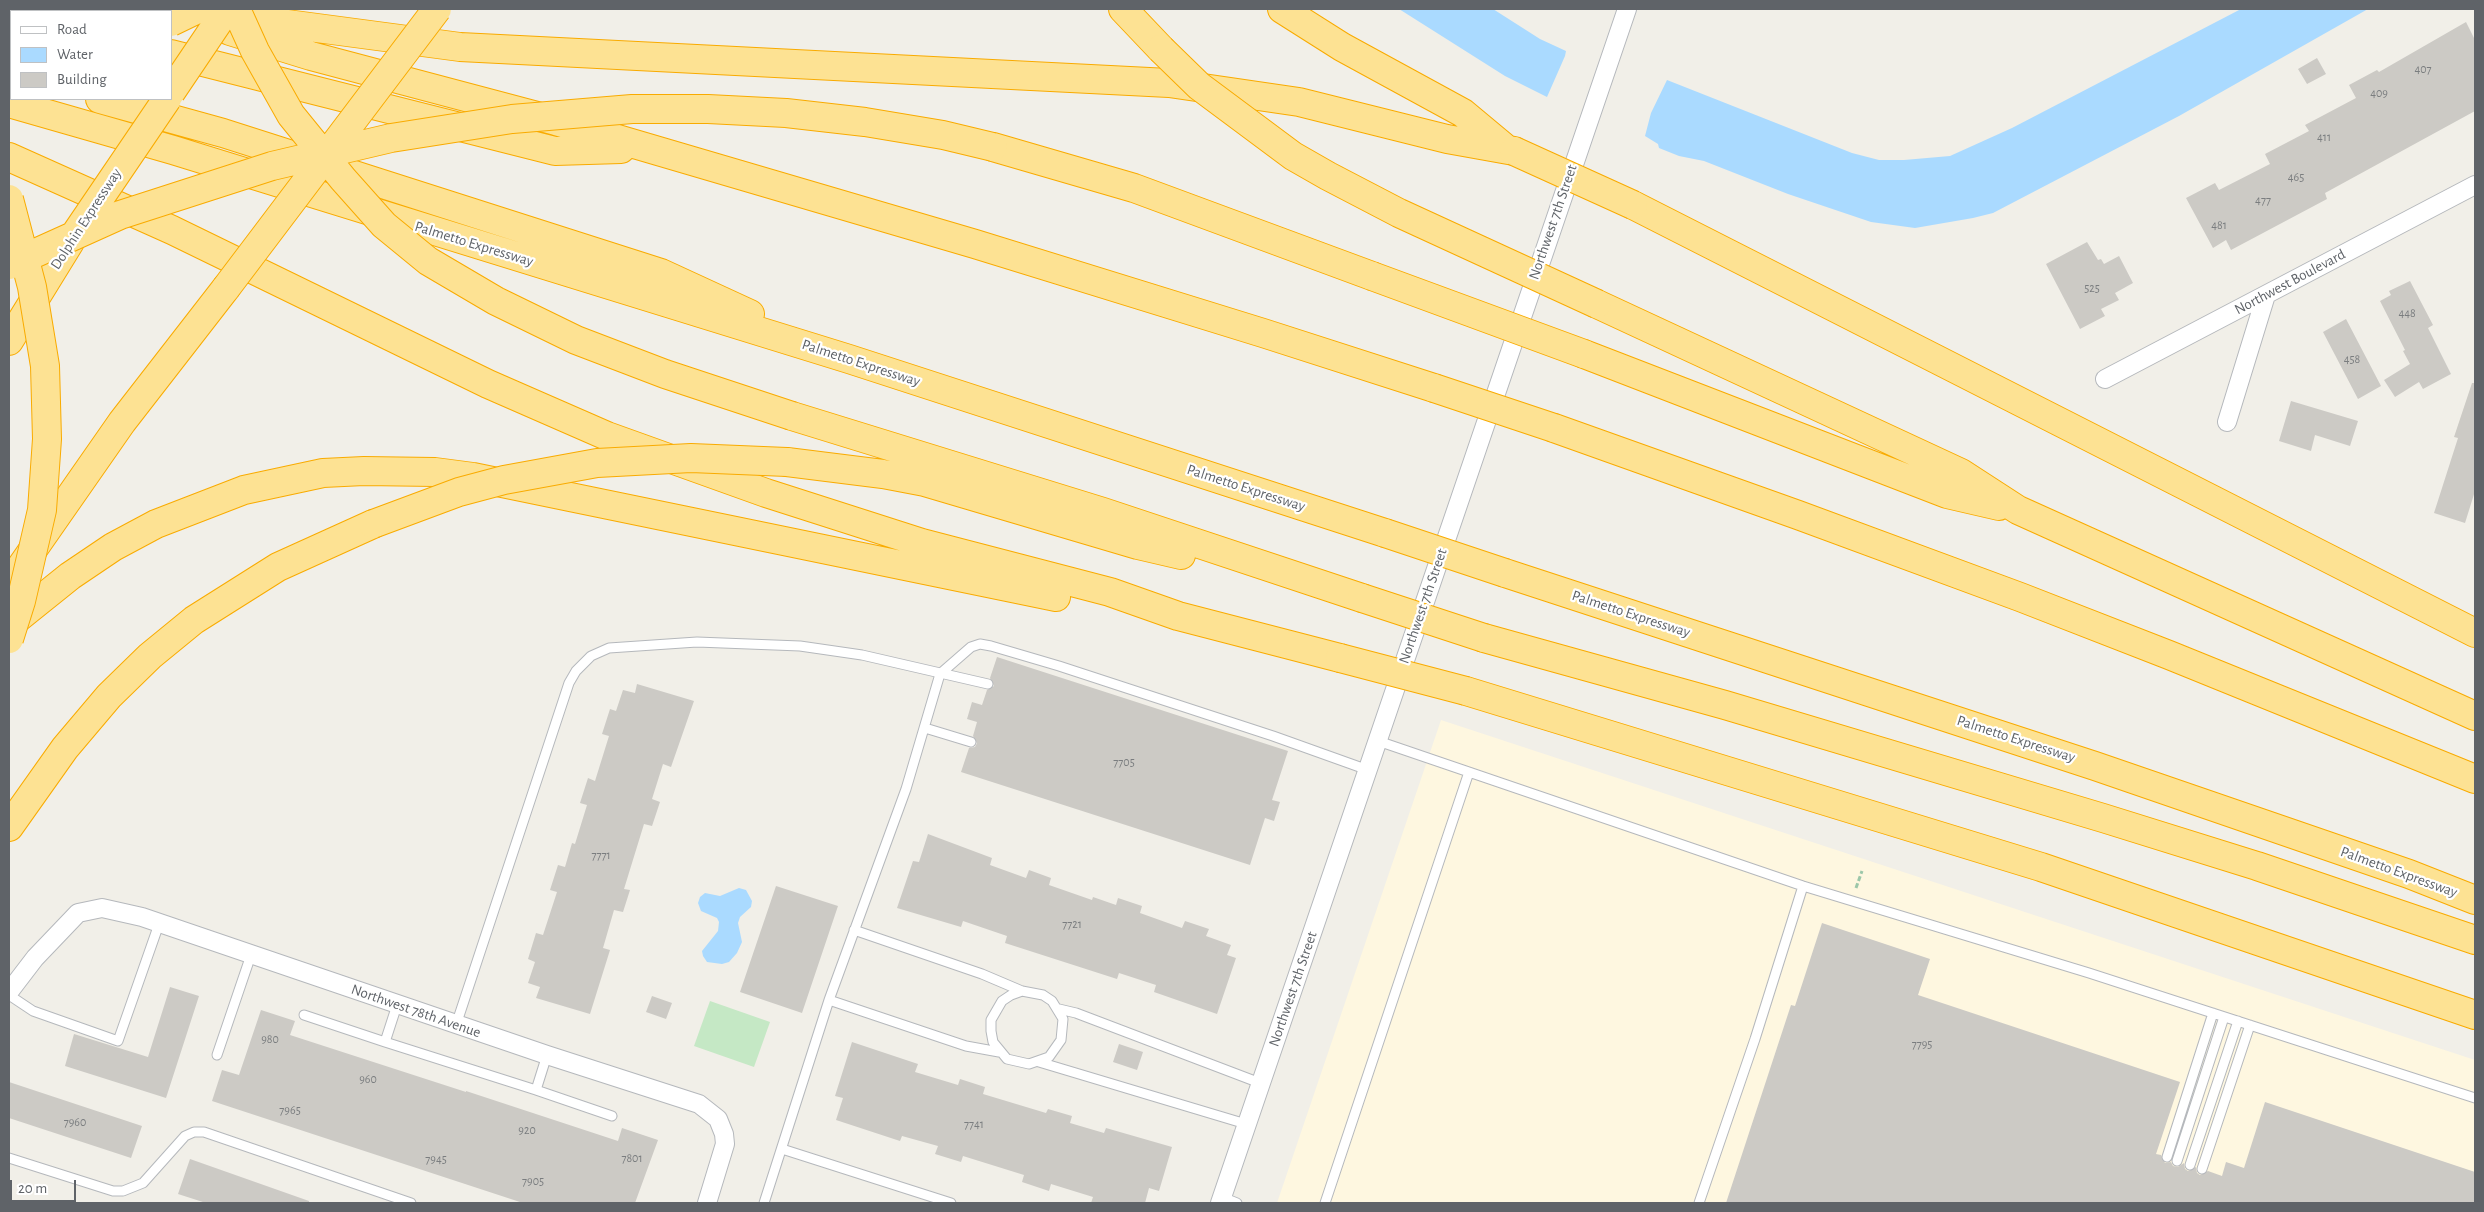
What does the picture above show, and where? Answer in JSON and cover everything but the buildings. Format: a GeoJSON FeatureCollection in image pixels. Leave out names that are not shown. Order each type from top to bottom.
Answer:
{"type":"FeatureCollection","features":[{"type":"Feature","properties":{"kind":"highway"},"geometry":{"type":"LineString","coordinates":[[172,91],[227,9]]}},
{"type":"Feature","properties":{"kind":"highway"},"geometry":{"type":"LineString","coordinates":[[236,9],[255,51],[291,114],[343,179],[384,225],[428,261],[496,300],[576,340],[665,374],[792,416],[1102,512],[1484,638],[1734,708],[2180,841],[2475,940]]}},
{"type":"Feature","properties":{"kind":"highway"},"geometry":{"type":"LineString","coordinates":[[9,584],[122,422],[437,9]]}},
{"type":"Feature","properties":{"kind":"highway"},"geometry":{"type":"LineString","coordinates":[[1123,9],[1207,92],[1293,156],[1328,176],[1399,213],[1961,473],[2018,510],[2475,716]]}},
{"type":"Feature","properties":{"kind":"highway"},"geometry":{"type":"LineString","coordinates":[[1282,9],[1342,47],[1463,113],[1509,149],[1633,205],[2475,633]]}},
{"type":"Feature","properties":{"kind":"highway"},"geometry":{"type":"LineString","coordinates":[[183,16],[287,24],[460,47],[1169,83],[1299,102],[1447,139],[1509,149]]}},
{"type":"Feature","properties":{"kind":"highway"},"geometry":{"type":"LineString","coordinates":[[183,16],[312,56],[556,121],[1104,283],[1434,388],[1554,428],[1974,580],[2169,655],[2475,779]]}},
{"type":"Feature","properties":{"kind":"highway"},"geometry":{"type":"LineString","coordinates":[[172,54],[555,151],[645,148]]}},
{"type":"Feature","properties":{"kind":"highway"},"geometry":{"type":"LineString","coordinates":[[104,100],[223,133],[661,273],[850,359]]}},
{"type":"Feature","properties":{"kind":"highway","name":"Dolphin Expressway"},"geometry":{"type":"LineString","coordinates":[[9,341],[70,242],[166,100]]}},
{"type":"Feature","properties":{"kind":"highway","name":"Palmetto Expressway"},"geometry":{"type":"LineString","coordinates":[[9,103],[173,150],[850,359],[2095,766],[2409,874],[2475,900]]}},
{"type":"Feature","properties":{"kind":"highway"},"geometry":{"type":"LineString","coordinates":[[9,265],[120,216],[272,166],[391,138],[512,119],[632,109],[708,109],[786,113],[865,122],[943,135],[992,147],[1134,188],[1584,354],[1947,494],[2018,510]]}},
{"type":"Feature","properties":{"kind":"highway"},"geometry":{"type":"LineString","coordinates":[[9,157],[172,230],[488,384],[607,436],[852,521],[990,562],[1110,592],[1178,616],[1466,691],[2041,867],[2475,1014]]}},
{"type":"Feature","properties":{"kind":"highway"},"geometry":{"type":"LineString","coordinates":[[9,199],[32,287],[44,357],[47,439],[42,510],[21,601],[9,639]]}},
{"type":"Feature","properties":{"kind":"highway"},"geometry":{"type":"LineString","coordinates":[[9,827],[65,748],[109,696],[150,656],[194,620],[271,571],[373,524],[416,506],[477,487],[550,470],[597,463],[691,458],[787,462],[874,473],[925,482],[1138,544],[1362,598]]}},
{"type":"Feature","properties":{"kind":"highway"},"geometry":{"type":"LineString","coordinates":[[9,625],[70,576],[113,548],[156,524],[203,504],[244,490],[323,473],[400,470],[473,476],[1106,607],[1178,616]]}},
{"type":"Feature","properties":{"kind":"street","name":"Northwest 7th Street"},"geometry":{"type":"LineString","coordinates":[[1226,1201],[1246,1124],[1627,9]]}},
{"type":"Feature","properties":{"kind":"street","name":"Northwest Boulevard"},"geometry":{"type":"LineString","coordinates":[[2105,379],[2475,185]]}},
{"type":"Feature","properties":{"kind":"street"},"geometry":{"type":"LineString","coordinates":[[2227,422],[2266,295]]}},
{"type":"Feature","properties":{"kind":"street","name":"Northwest 78th Avenue"},"geometry":{"type":"LineString","coordinates":[[9,994],[35,958],[78,913],[88,909],[112,909],[456,1025],[699,1104],[711,1112],[721,1126],[726,1144],[707,1203]]}},
{"type":"Feature","properties":{"kind":"lane"},"geometry":{"type":"LineString","coordinates":[[456,1025],[569,683],[576,670],[591,656],[609,648],[697,642],[800,646],[862,655],[988,684]]}},
{"type":"Feature","properties":{"kind":"lane"},"geometry":{"type":"LineString","coordinates":[[764,1203],[829,1000],[906,789],[940,674],[971,647],[980,644],[992,646],[1264,733],[1368,770]]}},
{"type":"Feature","properties":{"kind":"lane"},"geometry":{"type":"LineString","coordinates":[[925,728],[971,742]]}},
{"type":"Feature","properties":{"kind":"lane"},"geometry":{"type":"LineString","coordinates":[[1378,741],[1803,886],[2213,1013],[2475,1098]]}},
{"type":"Feature","properties":{"kind":"lane"},"geometry":{"type":"LineString","coordinates":[[1325,1203],[1469,772]]}},
{"type":"Feature","properties":{"kind":"lane"},"geometry":{"type":"LineString","coordinates":[[1699,1203],[1752,1047],[1803,886]]}},
{"type":"Feature","properties":{"kind":"lane"},"geometry":{"type":"LineString","coordinates":[[9,994],[32,1011],[118,1041],[159,924]]}},
{"type":"Feature","properties":{"kind":"lane"},"geometry":{"type":"LineString","coordinates":[[854,930],[982,974],[1022,992],[1043,995],[1059,1009],[1076,1012],[1260,1083]]}},
{"type":"Feature","properties":{"kind":"lane"},"geometry":{"type":"LineString","coordinates":[[217,1055],[251,955]]}},
{"type":"Feature","properties":{"kind":"lane"},"geometry":{"type":"LineString","coordinates":[[1022,992],[1002,1001],[991,1020],[993,1042],[999,1052],[1008,1059],[1018,1063],[1040,1062],[1246,1124]]}},
{"type":"Feature","properties":{"kind":"lane"},"geometry":{"type":"LineString","coordinates":[[829,1000],[966,1046],[999,1052]]}},
{"type":"Feature","properties":{"kind":"lane"},"geometry":{"type":"LineString","coordinates":[[385,1042],[397,1005]]}},
{"type":"Feature","properties":{"kind":"lane"},"geometry":{"type":"LineString","coordinates":[[1040,1062],[1049,1057],[1062,1040],[1064,1030],[1059,1009]]}},
{"type":"Feature","properties":{"kind":"lane"},"geometry":{"type":"LineString","coordinates":[[2167,1157],[2213,1013]]}},
{"type":"Feature","properties":{"kind":"lane"},"geometry":{"type":"LineString","coordinates":[[304,1015],[612,1116]]}},
{"type":"Feature","properties":{"kind":"lane"},"geometry":{"type":"LineString","coordinates":[[2177,1161],[2224,1017]]}},
{"type":"Feature","properties":{"kind":"lane"},"geometry":{"type":"LineString","coordinates":[[2190,1165],[2238,1021]]}},
{"type":"Feature","properties":{"kind":"lane"},"geometry":{"type":"LineString","coordinates":[[2202,1169],[2250,1025]]}},
{"type":"Feature","properties":{"kind":"lane"},"geometry":{"type":"LineString","coordinates":[[536,1090],[547,1055]]}},
{"type":"Feature","properties":{"kind":"lane"},"geometry":{"type":"LineString","coordinates":[[9,1158],[112,1191],[122,1192],[143,1183],[184,1136],[194,1132],[204,1132],[410,1203]]}},
{"type":"Feature","properties":{"kind":"lane"},"geometry":{"type":"LineString","coordinates":[[782,1149],[951,1203]]}},
{"type":"Feature","properties":{"kind":"path"},"geometry":{"type":"LineString","coordinates":[[1856,888],[1862,871]]}},
{"type":"Feature","properties":{"kind":"shaded area"},"geometry":{"type":"Polygon","coordinates":[[[1441,720],[2475,1060],[2475,1203],[1277,1203],[1441,720]]]}},
{"type":"Feature","properties":{"kind":"green space"},"geometry":{"type":"Polygon","coordinates":[[[710,1001],[770,1022],[754,1067],[694,1046],[710,1001]]]}},
{"type":"Feature","properties":{"kind":"water"},"geometry":{"type":"Polygon","coordinates":[[[1399,9],[1493,9],[1540,39],[1566,51],[1565,56],[1547,97],[1505,76],[1399,9]]]}},
{"type":"Feature","properties":{"kind":"water"},"geometry":{"type":"Polygon","coordinates":[[[2241,9],[2368,9],[2179,116],[1993,213],[1973,218],[1915,228],[1871,222],[1788,194],[1704,161],[1679,156],[1659,148],[1658,144],[1645,136],[1651,113],[1667,80],[1852,153],[1879,160],[1950,156],[2012,128],[2241,9]]]}},
{"type":"Feature","properties":{"kind":"water"},"geometry":{"type":"Polygon","coordinates":[[[739,888],[746,890],[752,901],[751,907],[740,917],[738,923],[742,942],[737,953],[729,962],[722,964],[707,962],[702,951],[718,931],[719,922],[717,918],[701,911],[698,903],[700,897],[705,893],[720,896],[739,888]]]}}]}
